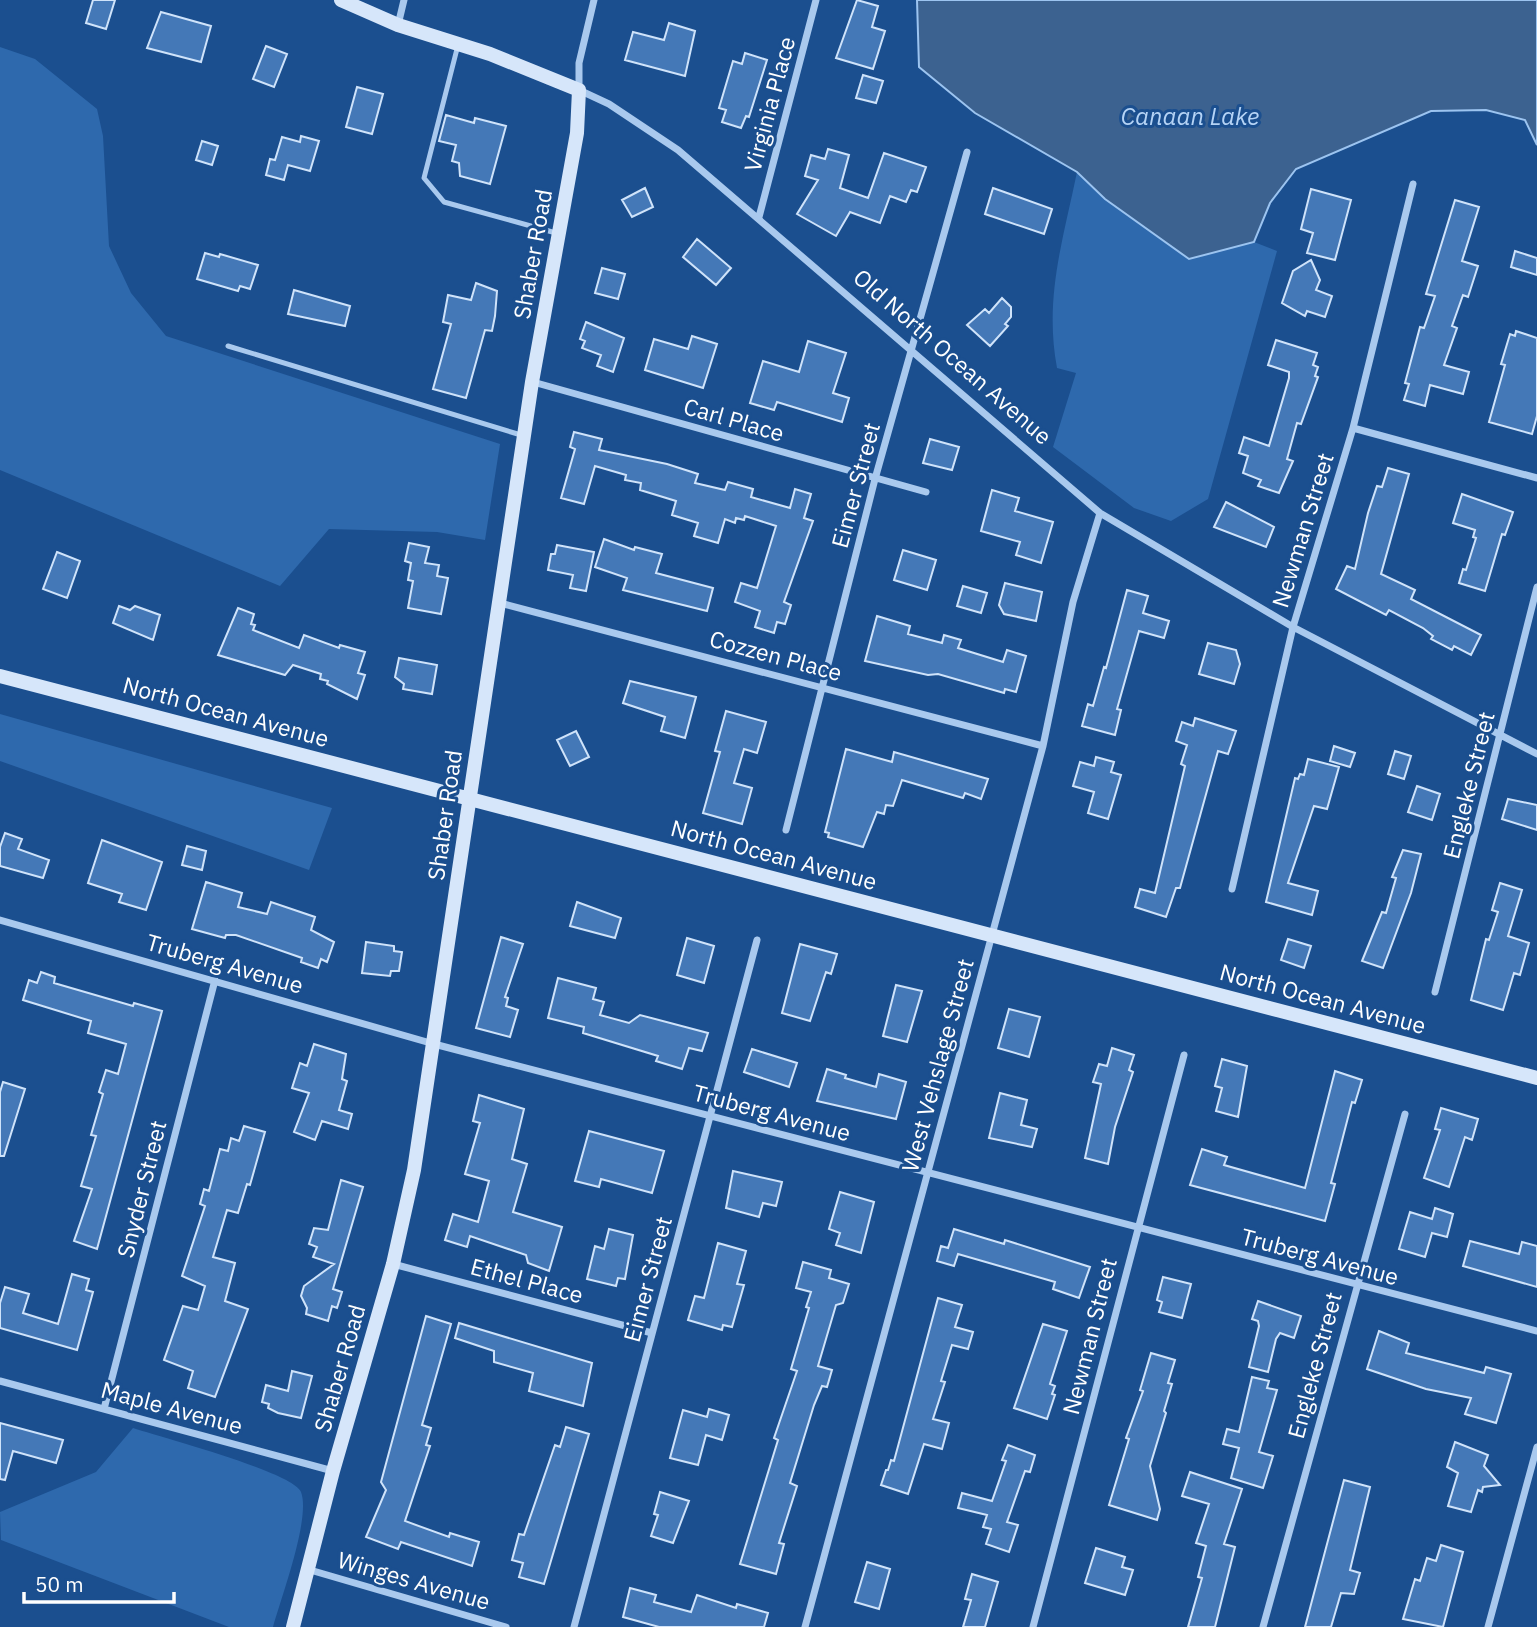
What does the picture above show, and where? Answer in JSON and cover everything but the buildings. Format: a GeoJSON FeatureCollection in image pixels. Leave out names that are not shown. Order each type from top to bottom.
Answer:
{"type":"FeatureCollection","features":[{"type":"Feature","properties":{"kind":"street","name":"Old North Ocean Avenue"},"geometry":{"type":"LineString","coordinates":[[341,0],[398,25],[458,44],[609,104],[657,136],[759,217],[1100,513],[1293,627],[1537,754]]}},
{"type":"Feature","properties":{"kind":"street"},"geometry":{"type":"LineString","coordinates":[[398,25],[404,0]]}},
{"type":"Feature","properties":{"kind":"street","name":"Shaber Road"},"geometry":{"type":"LineString","coordinates":[[293,1627],[310,1570],[333,1471],[393,1264],[414,1170],[532,382],[577,133],[579,63],[594,0]]}},
{"type":"Feature","properties":{"kind":"street","name":"Virginia Place"},"geometry":{"type":"LineString","coordinates":[[759,217],[816,0]]}},
{"type":"Feature","properties":{"kind":"street","name":"Eimer Street"},"geometry":{"type":"LineString","coordinates":[[786,830],[875,479],[967,152]]}},
{"type":"Feature","properties":{"kind":"street","name":"Newman Street"},"geometry":{"type":"LineString","coordinates":[[1233,889],[1293,627],[1353,428],[1413,184]]}},
{"type":"Feature","properties":{"kind":"street","name":"Carl Place"},"geometry":{"type":"LineString","coordinates":[[532,382],[926,492]]}},
{"type":"Feature","properties":{"kind":"street"},"geometry":{"type":"LineString","coordinates":[[1353,428],[1537,478]]}},
{"type":"Feature","properties":{"kind":"street","name":"West Vehslage Street"},"geometry":{"type":"LineString","coordinates":[[805,1627],[993,935],[1043,746],[1073,602],[1100,513]]}},
{"type":"Feature","properties":{"kind":"street","name":"Engleke Street"},"geometry":{"type":"LineString","coordinates":[[1436,992],[1537,587]]}},
{"type":"Feature","properties":{"kind":"street","name":"Cozzen Place"},"geometry":{"type":"LineString","coordinates":[[499,603],[1043,746]]}},
{"type":"Feature","properties":{"kind":"street","name":"North Ocean Avenue"},"geometry":{"type":"LineString","coordinates":[[0,676],[1537,1078]]}},
{"type":"Feature","properties":{"kind":"street","name":"Truberg Avenue"},"geometry":{"type":"LineString","coordinates":[[0,920],[434,1044],[1537,1331]]}},
{"type":"Feature","properties":{"kind":"street","name":"Eimer Street"},"geometry":{"type":"LineString","coordinates":[[574,1627],[757,940]]}},
{"type":"Feature","properties":{"kind":"street","name":"Snyder Street"},"geometry":{"type":"LineString","coordinates":[[104,1409],[215,980]]}},
{"type":"Feature","properties":{"kind":"street","name":"Newman Street"},"geometry":{"type":"LineString","coordinates":[[1034,1627],[1184,1055]]}},
{"type":"Feature","properties":{"kind":"street","name":"Engleke Street"},"geometry":{"type":"LineString","coordinates":[[1263,1627],[1405,1114]]}},
{"type":"Feature","properties":{"kind":"street","name":"Ethel Place"},"geometry":{"type":"LineString","coordinates":[[393,1264],[652,1333]]}},
{"type":"Feature","properties":{"kind":"street","name":"Maple Avenue"},"geometry":{"type":"LineString","coordinates":[[0,1381],[333,1471]]}},
{"type":"Feature","properties":{"kind":"street"},"geometry":{"type":"LineString","coordinates":[[1488,1627],[1537,1447]]}},
{"type":"Feature","properties":{"kind":"street","name":"Winges Avenue"},"geometry":{"type":"LineString","coordinates":[[310,1570],[506,1627]]}},
{"type":"Feature","properties":{"kind":"lane"},"geometry":{"type":"LineString","coordinates":[[458,44],[424,178],[443,202],[559,234]]}},
{"type":"Feature","properties":{"kind":"lane"},"geometry":{"type":"LineString","coordinates":[[228,346],[524,436]]}},
{"type":"Feature","properties":{"kind":"shaded area"},"geometry":{"type":"Polygon","coordinates":[[[0,47],[35,59],[97,109],[103,136],[109,246],[131,293],[166,336],[500,444],[485,540],[437,532],[329,529],[280,586],[0,470],[0,47]]]}},
{"type":"Feature","properties":{"kind":"shaded area"},"geometry":{"type":"Polygon","coordinates":[[[1077,172],[1105,199],[1189,259],[1254,242],[1277,251],[1208,499],[1171,521],[1134,508],[1053,447],[1076,373],[1057,368],[1053,317],[1057,269],[1077,172]]]}},
{"type":"Feature","properties":{"kind":"shaded area"},"geometry":{"type":"Polygon","coordinates":[[[0,714],[332,808],[309,870],[0,761],[0,714]]]}},
{"type":"Feature","properties":{"kind":"shaded area"},"geometry":{"type":"Polygon","coordinates":[[[133,1428],[251,1465],[293,1484],[301,1492],[303,1504],[299,1538],[273,1627],[229,1627],[1,1540],[0,1512],[96,1472],[133,1428]]]}},
{"type":"Feature","properties":{"kind":"water","name":"Canaan Lake"},"geometry":{"type":"Polygon","coordinates":[[[917,0],[1537,0],[1537,145],[1525,120],[1486,110],[1431,111],[1296,169],[1270,203],[1254,242],[1189,259],[1105,199],[1077,172],[975,113],[919,67],[917,0]]]}}]}
